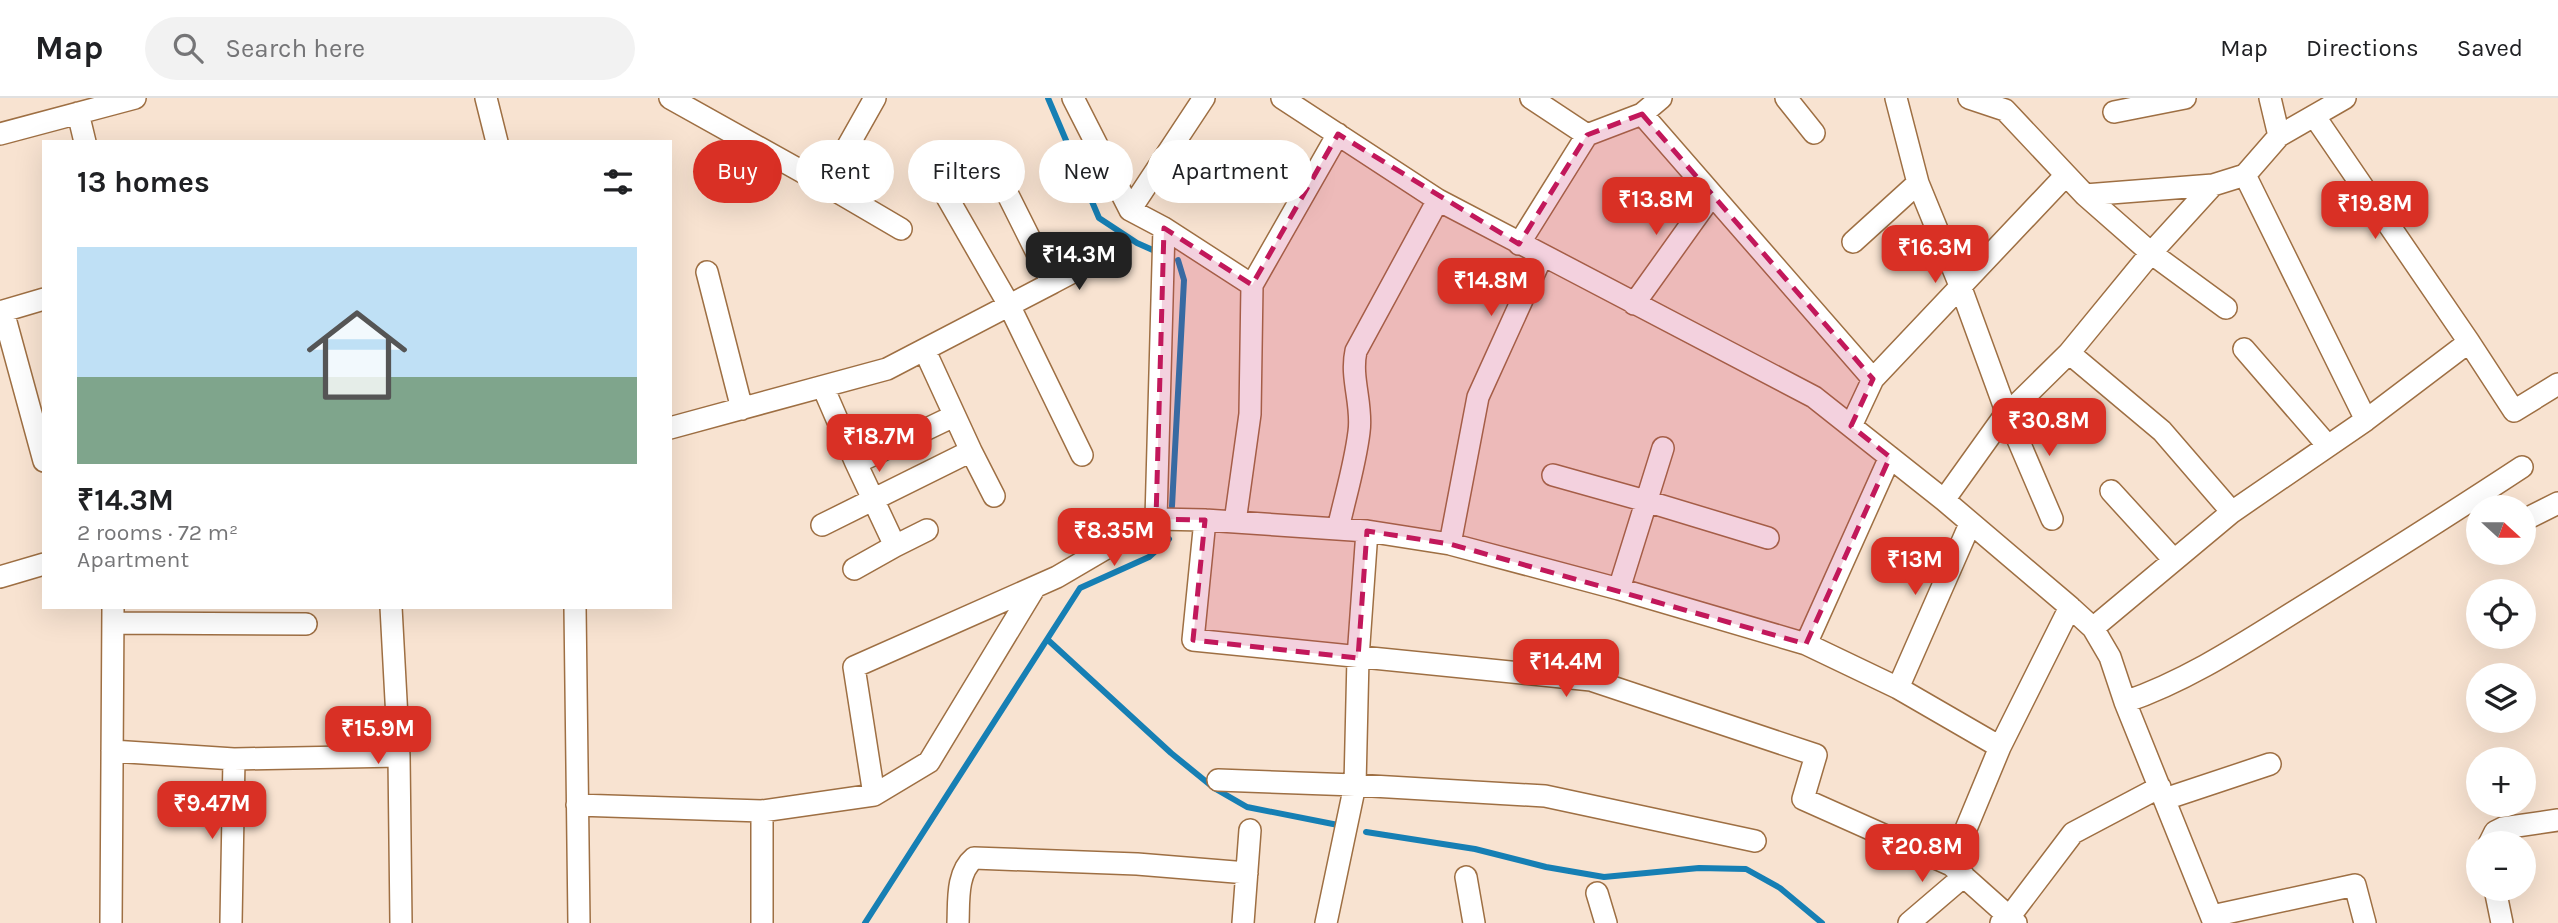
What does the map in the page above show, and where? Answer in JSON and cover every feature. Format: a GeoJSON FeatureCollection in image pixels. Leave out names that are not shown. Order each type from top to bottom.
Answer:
{"type":"FeatureCollection","features":[{"type":"Feature","properties":{"kind":"street"},"geometry":{"type":"LineString","coordinates":[[0,134],[78,113],[101,102],[135,98]]}},
{"type":"Feature","properties":{"kind":"street"},"geometry":{"type":"LineString","coordinates":[[486,98],[496,140]]}},
{"type":"Feature","properties":{"kind":"street"},"geometry":{"type":"LineString","coordinates":[[670,98],[707,106],[796,164]]}},
{"type":"Feature","properties":{"kind":"street"},"geometry":{"type":"LineString","coordinates":[[852,140],[875,98]]}},
{"type":"Feature","properties":{"kind":"street"},"geometry":{"type":"LineString","coordinates":[[1073,98],[1130,210],[1164,228],[1252,285]]}},
{"type":"Feature","properties":{"kind":"street"},"geometry":{"type":"LineString","coordinates":[[1130,210],[1204,98]]}},
{"type":"Feature","properties":{"kind":"street"},"geometry":{"type":"LineString","coordinates":[[1282,98],[1438,200],[1814,397],[1944,500],[2094,628],[2110,657],[2125,702],[2213,920],[2355,885],[2365,923]]}},
{"type":"Feature","properties":{"kind":"street"},"geometry":{"type":"LineString","coordinates":[[1531,98],[1587,135]]}},
{"type":"Feature","properties":{"kind":"street"},"geometry":{"type":"LineString","coordinates":[[1519,244],[1587,135],[1642,114],[1661,98]]}},
{"type":"Feature","properties":{"kind":"street"},"geometry":{"type":"LineString","coordinates":[[1786,98],[1814,133]]}},
{"type":"Feature","properties":{"kind":"street"},"geometry":{"type":"LineString","coordinates":[[1896,98],[1918,183],[1961,288],[2007,414],[2052,519]]}},
{"type":"Feature","properties":{"kind":"street"},"geometry":{"type":"LineString","coordinates":[[1969,98],[2005,110],[2085,195],[2151,253],[2226,308]]}},
{"type":"Feature","properties":{"kind":"street"},"geometry":{"type":"LineString","coordinates":[[2114,112],[2185,98]]}},
{"type":"Feature","properties":{"kind":"street"},"geometry":{"type":"LineString","coordinates":[[2270,98],[2280,136]]}},
{"type":"Feature","properties":{"kind":"street"},"geometry":{"type":"LineString","coordinates":[[2085,195],[2213,185],[2245,175],[2280,136],[2345,98]]}},
{"type":"Feature","properties":{"kind":"street"},"geometry":{"type":"LineString","coordinates":[[78,113],[85,140]]}},
{"type":"Feature","properties":{"kind":"street"},"geometry":{"type":"LineString","coordinates":[[1642,114],[1873,379]]}},
{"type":"Feature","properties":{"kind":"street"},"geometry":{"type":"LineString","coordinates":[[2315,117],[2514,411],[2558,384]]}},
{"type":"Feature","properties":{"kind":"street"},"geometry":{"type":"LineString","coordinates":[[1235,522],[1250,406],[1252,285],[1338,134]]}},
{"type":"Feature","properties":{"kind":"street"},"geometry":{"type":"LineString","coordinates":[[1052,283],[993,165],[987,160],[980,160],[949,176],[943,190],[1009,305],[1082,455]]}},
{"type":"Feature","properties":{"kind":"street"},"geometry":{"type":"LineString","coordinates":[[1851,425],[1873,379],[2066,174]]}},
{"type":"Feature","properties":{"kind":"street"},"geometry":{"type":"LineString","coordinates":[[2245,175],[2366,420]]}},
{"type":"Feature","properties":{"kind":"street"},"geometry":{"type":"LineString","coordinates":[[1853,242],[1918,183]]}},
{"type":"Feature","properties":{"kind":"street"},"geometry":{"type":"LineString","coordinates":[[1944,500],[2007,414],[2069,353],[2151,253],[2213,185]]}},
{"type":"Feature","properties":{"kind":"street"},"geometry":{"type":"LineString","coordinates":[[1634,303],[1712,195]]}},
{"type":"Feature","properties":{"kind":"street"},"geometry":{"type":"LineString","coordinates":[[1338,529],[1359,431],[1359,398],[1354,376],[1356,351],[1438,200]]}},
{"type":"Feature","properties":{"kind":"street"},"geometry":{"type":"LineString","coordinates":[[858,203],[901,229]]}},
{"type":"Feature","properties":{"kind":"street"},"geometry":{"type":"LineString","coordinates":[[1156,519],[1164,228]]}},
{"type":"Feature","properties":{"kind":"street"},"geometry":{"type":"LineString","coordinates":[[1450,544],[1477,403],[1542,256]]}},
{"type":"Feature","properties":{"kind":"street"},"geometry":{"type":"LineString","coordinates":[[672,427],[887,369],[1088,264]]}},
{"type":"Feature","properties":{"kind":"street"},"geometry":{"type":"LineString","coordinates":[[707,272],[742,409]]}},
{"type":"Feature","properties":{"kind":"street"},"geometry":{"type":"LineString","coordinates":[[42,300],[2,312],[42,454]]}},
{"type":"Feature","properties":{"kind":"street"},"geometry":{"type":"LineString","coordinates":[[2094,628],[2232,512],[2366,420],[2469,342]]}},
{"type":"Feature","properties":{"kind":"street"},"geometry":{"type":"LineString","coordinates":[[2244,349],[2328,446]]}},
{"type":"Feature","properties":{"kind":"street"},"geometry":{"type":"LineString","coordinates":[[925,351],[994,496]]}},
{"type":"Feature","properties":{"kind":"street"},"geometry":{"type":"LineString","coordinates":[[2069,353],[2162,431],[2232,512]]}},
{"type":"Feature","properties":{"kind":"street"},"geometry":{"type":"LineString","coordinates":[[823,387],[895,546]]}},
{"type":"Feature","properties":{"kind":"street"},"geometry":{"type":"LineString","coordinates":[[856,463],[954,416]]}},
{"type":"Feature","properties":{"kind":"street"},"geometry":{"type":"LineString","coordinates":[[1619,589],[1663,448]]}},
{"type":"Feature","properties":{"kind":"street"},"geometry":{"type":"LineString","coordinates":[[822,525],[971,451]]}},
{"type":"Feature","properties":{"kind":"street"},"geometry":{"type":"LineString","coordinates":[[1806,644],[1889,457]]}},
{"type":"Feature","properties":{"kind":"street"},"geometry":{"type":"LineString","coordinates":[[2125,702],[2154,692],[2202,669],[2522,467]]}},
{"type":"Feature","properties":{"kind":"street"},"geometry":{"type":"LineString","coordinates":[[1553,475],[1646,500],[1768,538]]}},
{"type":"Feature","properties":{"kind":"street"},"geometry":{"type":"LineString","coordinates":[[2110,491],[2174,561]]}},
{"type":"Feature","properties":{"kind":"street"},"geometry":{"type":"LineString","coordinates":[[2536,514],[2558,503]]}},
{"type":"Feature","properties":{"kind":"street"},"geometry":{"type":"LineString","coordinates":[[874,795],[854,667],[1057,577],[1156,519],[1367,531],[1450,544],[1619,589],[1806,644],[1898,688],[2000,747]]}},
{"type":"Feature","properties":{"kind":"street"},"geometry":{"type":"LineString","coordinates":[[1205,520],[1193,640],[1591,680],[1816,755],[1802,799],[1957,871],[2009,921],[2073,833],[2163,793],[2270,764]]}},
{"type":"Feature","properties":{"kind":"street"},"geometry":{"type":"LineString","coordinates":[[1898,688],[1970,524]]}},
{"type":"Feature","properties":{"kind":"street"},"geometry":{"type":"LineString","coordinates":[[854,569],[927,530]]}},
{"type":"Feature","properties":{"kind":"street"},"geometry":{"type":"LineString","coordinates":[[1326,923],[1355,785],[1358,658],[1367,531]]}},
{"type":"Feature","properties":{"kind":"street"},"geometry":{"type":"LineString","coordinates":[[0,577],[42,565]]}},
{"type":"Feature","properties":{"kind":"street"},"geometry":{"type":"LineString","coordinates":[[577,805],[762,811],[874,795],[929,762],[1035,587]]}},
{"type":"Feature","properties":{"kind":"street"},"geometry":{"type":"LineString","coordinates":[[1909,923],[1957,871],[2000,747],[2070,607]]}},
{"type":"Feature","properties":{"kind":"street"},"geometry":{"type":"LineString","coordinates":[[391,609],[399,756],[401,923]]}},
{"type":"Feature","properties":{"kind":"street"},"geometry":{"type":"LineString","coordinates":[[575,609],[579,923]]}},
{"type":"Feature","properties":{"kind":"street"},"geometry":{"type":"LineString","coordinates":[[111,923],[113,615],[306,624]]}},
{"type":"Feature","properties":{"kind":"street"},"geometry":{"type":"LineString","coordinates":[[112,751],[234,759],[399,756]]}},
{"type":"Feature","properties":{"kind":"street"},"geometry":{"type":"LineString","coordinates":[[231,923],[234,759]]}},
{"type":"Feature","properties":{"kind":"street"},"geometry":{"type":"LineString","coordinates":[[1217,780],[1545,796],[1755,841]]}},
{"type":"Feature","properties":{"kind":"street"},"geometry":{"type":"LineString","coordinates":[[762,811],[762,923]]}},
{"type":"Feature","properties":{"kind":"street"},"geometry":{"type":"LineString","coordinates":[[2497,831],[2558,820]]}},
{"type":"Feature","properties":{"kind":"street"},"geometry":{"type":"LineString","coordinates":[[1243,923],[1250,830]]}},
{"type":"Feature","properties":{"kind":"street"},"geometry":{"type":"LineString","coordinates":[[958,923],[962,874],[974,858],[1137,864],[1247,873]]}},
{"type":"Feature","properties":{"kind":"street"},"geometry":{"type":"LineString","coordinates":[[1465,877],[1474,923]]}},
{"type":"Feature","properties":{"kind":"street"},"geometry":{"type":"LineString","coordinates":[[1597,893],[1606,923]]}},
{"type":"Feature","properties":{"kind":"street"},"geometry":{"type":"LineString","coordinates":[[2498,901],[2502,923]]}},
{"type":"Feature","properties":{"kind":"highlighted area"},"geometry":{"type":"Polygon","coordinates":[[[1642,114],[1873,379],[1851,426],[1890,457],[1806,644],[1450,544],[1367,531],[1358,658],[1193,640],[1205,520],[1156,519],[1164,228],[1252,285],[1338,134],[1519,244],[1587,135],[1642,114]]]}},
{"type":"Feature","properties":{"kind":"waterway"},"geometry":{"type":"LineString","coordinates":[[1048,98],[1099,218],[1137,243],[1155,251]]}},
{"type":"Feature","properties":{"kind":"waterway"},"geometry":{"type":"LineString","coordinates":[[1172,506],[1184,280],[1178,260]]}},
{"type":"Feature","properties":{"kind":"waterway"},"geometry":{"type":"LineString","coordinates":[[865,923],[1080,588],[1149,557],[1169,539]]}},
{"type":"Feature","properties":{"kind":"waterway"},"geometry":{"type":"LineString","coordinates":[[1048,640],[1171,753],[1214,788],[1247,807],[1338,825]]}},
{"type":"Feature","properties":{"kind":"waterway"},"geometry":{"type":"LineString","coordinates":[[1366,832],[1475,849],[1546,867],[1604,877],[1699,868],[1746,869],[1780,888],[1822,923]]}}]}
